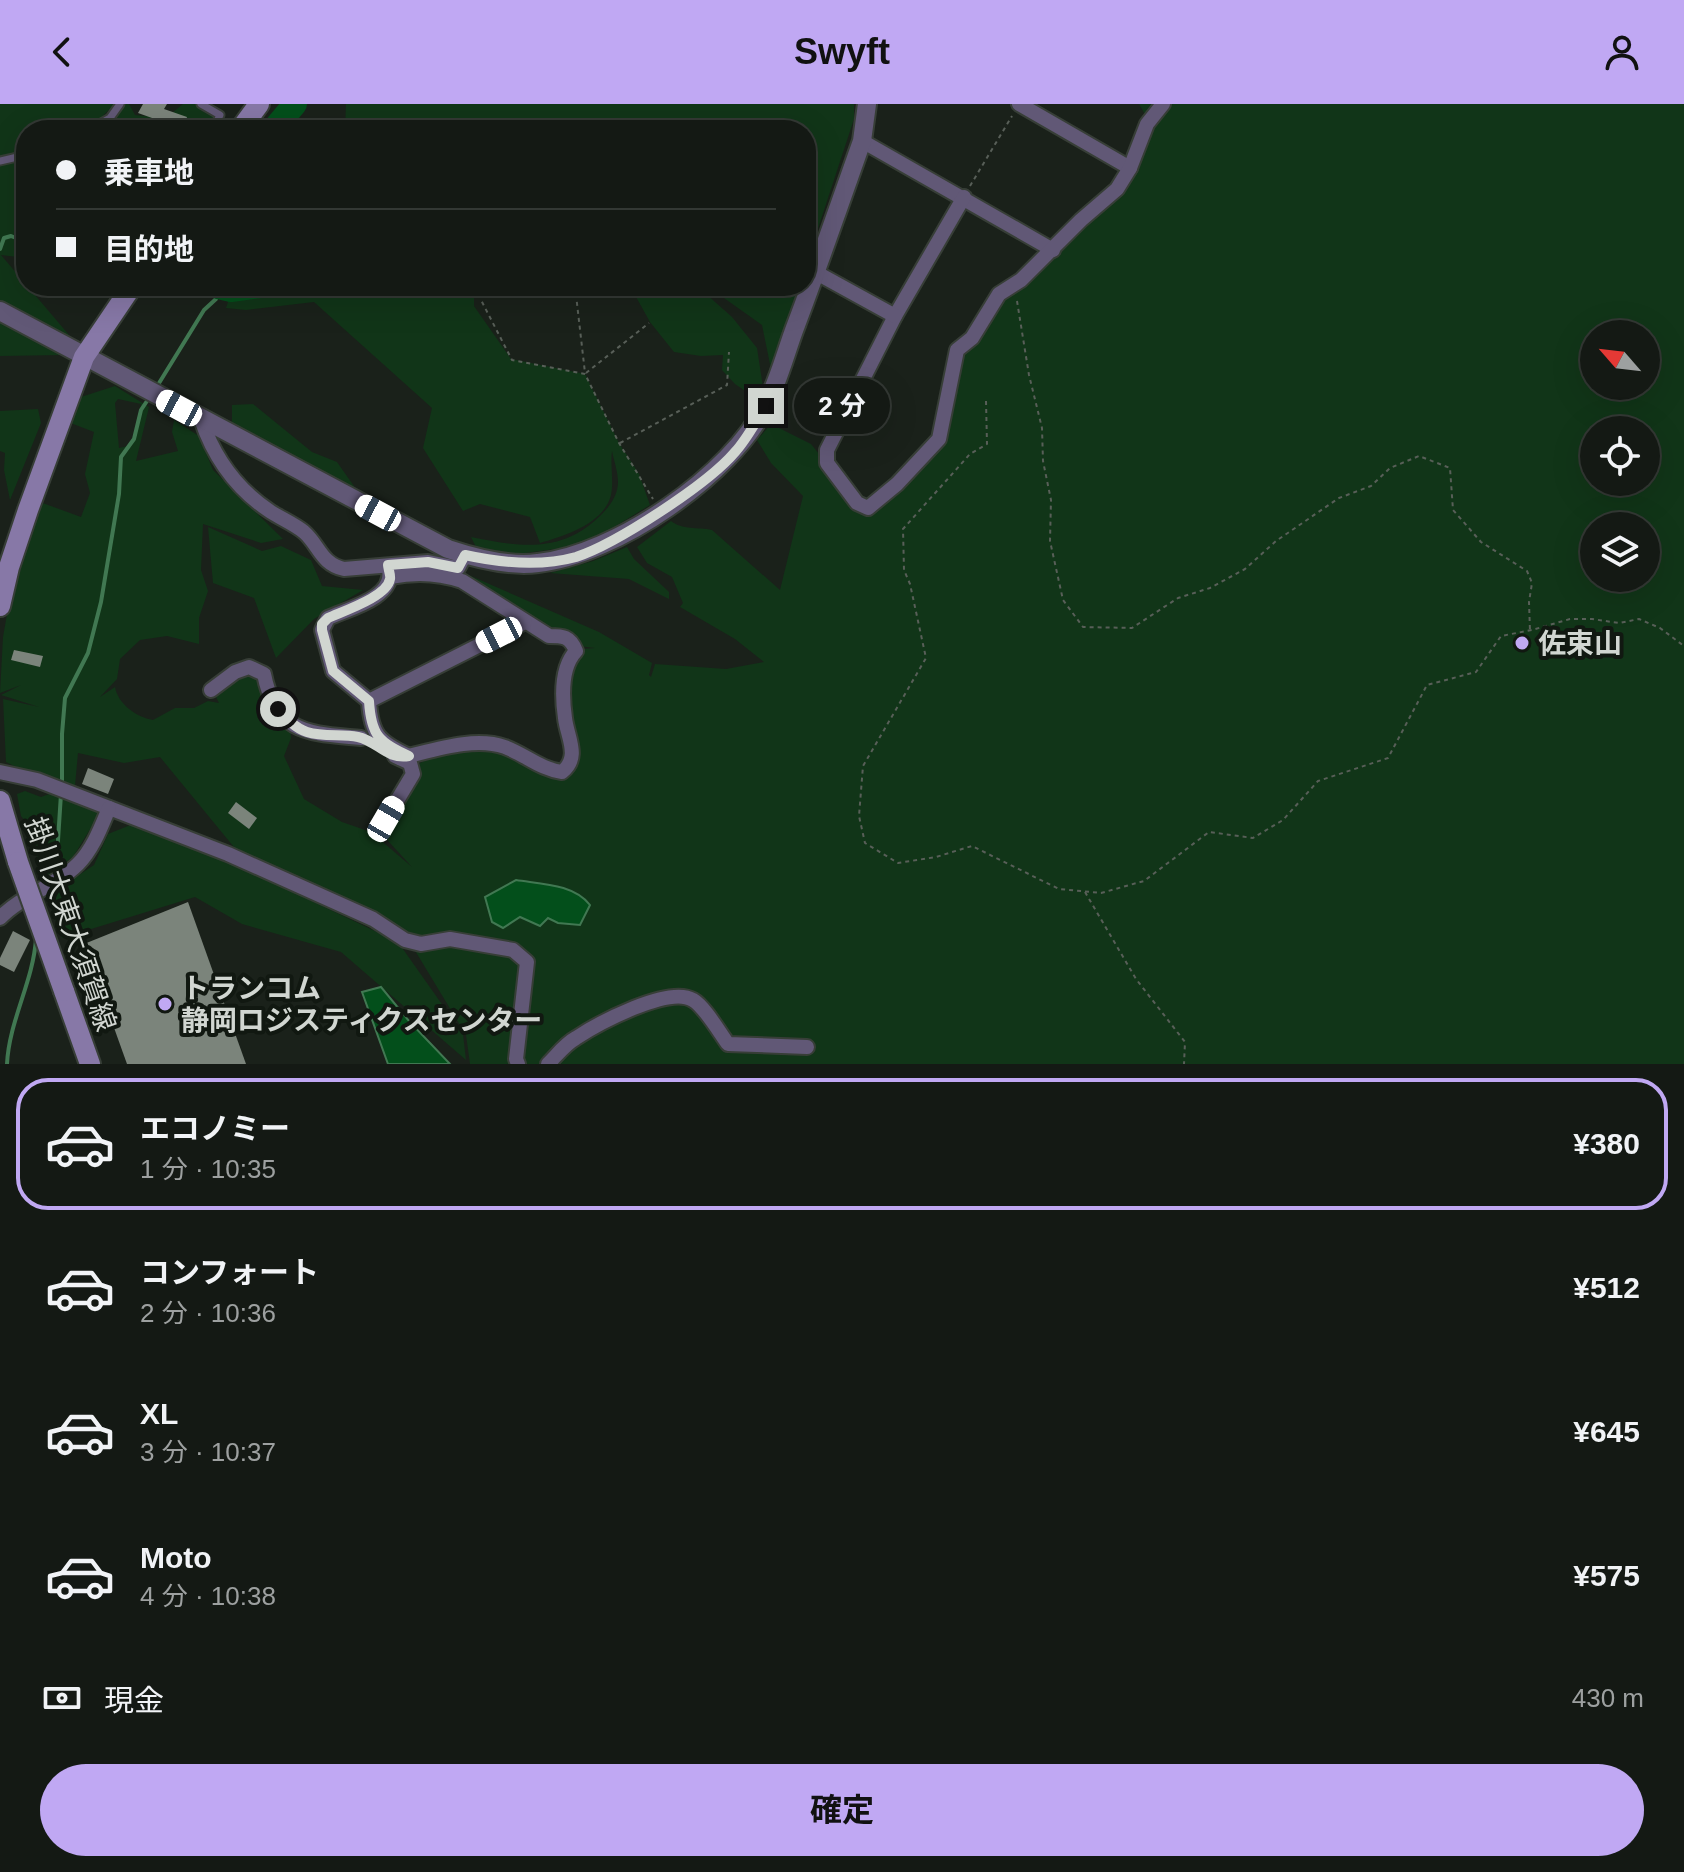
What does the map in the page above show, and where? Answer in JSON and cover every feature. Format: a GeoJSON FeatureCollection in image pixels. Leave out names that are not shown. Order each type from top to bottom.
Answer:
{"type":"FeatureCollection","features":[{"type":"Feature","properties":{"kind":"main road"},"geometry":{"type":"LineString","coordinates":[[0,606],[28,510],[84,357],[125,296]]}},
{"type":"Feature","properties":{"kind":"main road","name":"掛川大東大須賀線"},"geometry":{"type":"LineString","coordinates":[[0,801],[18,862],[90,1064]]}},
{"type":"Feature","properties":{"kind":"street"},"geometry":{"type":"LineString","coordinates":[[816,269],[862,141],[867,104]]}},
{"type":"Feature","properties":{"kind":"street"},"geometry":{"type":"LineString","coordinates":[[1019,104],[1130,168]]}},
{"type":"Feature","properties":{"kind":"street"},"geometry":{"type":"LineString","coordinates":[[964,197],[895,316],[827,450],[827,463],[857,503],[868,508],[897,484],[939,439],[957,350],[972,338],[999,294],[1021,280],[1117,189],[1130,168],[1147,124],[1163,104]]}},
{"type":"Feature","properties":{"kind":"street"},"geometry":{"type":"LineString","coordinates":[[862,141],[1053,250]]}},
{"type":"Feature","properties":{"kind":"street"},"geometry":{"type":"LineString","coordinates":[[816,273],[895,316]]}},
{"type":"Feature","properties":{"kind":"street"},"geometry":{"type":"LineString","coordinates":[[1,313],[429,540],[465,555],[534,564],[577,556],[633,528],[696,486],[735,452],[766,406],[806,296]]}},
{"type":"Feature","properties":{"kind":"street"},"geometry":{"type":"LineString","coordinates":[[201,419],[213,450],[230,477],[269,511],[301,530],[326,562],[344,569],[447,575],[462,581],[549,636],[563,636],[572,641],[576,651],[568,659],[564,671],[565,719],[573,746],[567,768],[562,772],[547,770],[505,747],[480,743],[404,757],[387,754],[350,730],[330,726]]}},
{"type":"Feature","properties":{"kind":"street"},"geometry":{"type":"LineString","coordinates":[[389,571],[428,562],[458,568],[465,555]]}},
{"type":"Feature","properties":{"kind":"street"},"geometry":{"type":"LineString","coordinates":[[386,819],[413,774],[410,763],[386,745],[373,729],[369,701],[333,671],[322,624],[328,618],[378,595],[387,587],[389,571]]}},
{"type":"Feature","properties":{"kind":"street"},"geometry":{"type":"LineString","coordinates":[[369,701],[525,622]]}},
{"type":"Feature","properties":{"kind":"street"},"geometry":{"type":"LineString","coordinates":[[211,690],[235,672],[249,667],[264,674],[270,699],[299,728],[308,733],[361,738]]}},
{"type":"Feature","properties":{"kind":"street"},"geometry":{"type":"LineString","coordinates":[[0,772],[37,780],[228,854],[373,919],[405,940],[421,944],[450,939],[513,950],[527,962],[516,1059],[518,1064]]}},
{"type":"Feature","properties":{"kind":"street"},"geometry":{"type":"LineString","coordinates":[[0,918],[12,906],[78,864],[93,844],[109,808]]}},
{"type":"Feature","properties":{"kind":"street"},"geometry":{"type":"LineString","coordinates":[[548,1064],[572,1040],[594,1027],[644,1004],[678,995],[693,1000],[728,1044],[807,1047]]}},
{"type":"Feature","properties":{"kind":"lane"},"geometry":{"type":"LineString","coordinates":[[106,120],[120,104]]}},
{"type":"Feature","properties":{"kind":"lane"},"geometry":{"type":"LineString","coordinates":[[201,104],[220,115],[218,120]]}},
{"type":"Feature","properties":{"kind":"path"},"geometry":{"type":"LineString","coordinates":[[964,197],[1011,117]]}},
{"type":"Feature","properties":{"kind":"path"},"geometry":{"type":"LineString","coordinates":[[481,296],[512,360],[585,374],[649,323]]}},
{"type":"Feature","properties":{"kind":"path"},"geometry":{"type":"LineString","coordinates":[[576,296],[585,374],[619,443],[660,510]]}},
{"type":"Feature","properties":{"kind":"path"},"geometry":{"type":"LineString","coordinates":[[1017,303],[1042,428],[1043,461],[1051,500],[1050,541],[1063,600],[1083,627],[1132,628],[1178,598],[1210,588],[1245,569],[1276,541],[1339,498],[1371,486],[1390,468],[1419,456],[1450,468],[1453,510],[1481,542],[1527,571],[1532,583],[1530,631]]}},
{"type":"Feature","properties":{"kind":"path"},"geometry":{"type":"LineString","coordinates":[[619,443],[727,385],[729,352]]}},
{"type":"Feature","properties":{"kind":"path"},"geometry":{"type":"LineString","coordinates":[[986,401],[987,444],[970,454],[903,529],[904,570],[910,584],[926,658],[863,766],[859,816],[865,843],[898,863],[936,857],[972,846],[1059,889],[1101,893],[1144,881],[1209,832],[1253,838],[1283,820],[1318,781],[1388,758],[1427,685],[1476,672],[1501,636],[1570,619],[1619,623],[1639,619],[1660,628],[1684,646]]}},
{"type":"Feature","properties":{"kind":"path"},"geometry":{"type":"LineString","coordinates":[[1084,891],[1136,979],[1185,1042],[1184,1064]]}},
{"type":"Feature","properties":{"kind":"shaded area"},"geometry":{"type":"Polygon","coordinates":[[[0,104],[115,104],[98,120],[16,120],[16,257],[1,255],[16,273],[16,296],[36,296],[69,335],[63,355],[0,356],[0,104]]]}},
{"type":"Feature","properties":{"kind":"shaded area"},"geometry":{"type":"Polygon","coordinates":[[[120,104],[129,104],[135,115],[166,118],[183,104],[197,104],[218,116],[216,120],[108,120],[120,104]]]}},
{"type":"Feature","properties":{"kind":"shaded area"},"geometry":{"type":"Polygon","coordinates":[[[346,104],[854,104],[854,119],[816,235],[816,120],[345,120],[346,104]]]}},
{"type":"Feature","properties":{"kind":"shaded area"},"geometry":{"type":"Polygon","coordinates":[[[1139,104],[1684,104],[1684,1064],[470,1064],[466,1035],[405,934],[247,863],[160,757],[124,763],[78,753],[75,786],[24,771],[6,762],[3,699],[39,707],[1,695],[21,685],[0,693],[3,637],[10,597],[40,502],[81,517],[90,493],[85,474],[94,432],[68,422],[81,397],[115,386],[149,407],[136,461],[178,451],[172,432],[174,420],[199,436],[213,470],[283,539],[261,543],[203,524],[201,570],[208,591],[199,618],[199,644],[167,636],[140,640],[120,659],[117,679],[100,697],[115,687],[129,709],[153,720],[175,708],[194,708],[208,701],[219,703],[214,693],[235,672],[261,673],[290,721],[291,738],[284,756],[304,799],[342,822],[371,832],[412,867],[379,831],[411,790],[420,763],[441,753],[498,749],[537,770],[570,762],[568,659],[582,649],[595,648],[578,646],[546,635],[448,566],[599,632],[652,663],[651,677],[655,664],[726,669],[764,662],[735,639],[680,607],[683,603],[672,577],[647,563],[637,547],[671,521],[685,527],[712,530],[780,590],[803,496],[771,463],[757,440],[771,424],[811,444],[864,510],[939,439],[959,354],[1001,297],[1122,189],[1151,125],[1139,104]],[[118,399],[115,403],[119,448],[132,445],[141,404],[118,399]]]}},
{"type":"Feature","properties":{"kind":"shaded area"},"geometry":{"type":"Polygon","coordinates":[[[230,296],[474,296],[474,306],[511,359],[585,374],[619,443],[639,474],[650,505],[585,545],[518,554],[476,547],[471,537],[523,545],[540,544],[556,542],[586,528],[607,508],[617,491],[618,478],[612,451],[612,490],[600,514],[582,527],[540,543],[530,517],[480,504],[463,511],[423,448],[432,408],[314,302],[246,310],[226,308],[230,296]]]}},
{"type":"Feature","properties":{"kind":"shaded area"},"geometry":{"type":"Polygon","coordinates":[[[636,296],[708,296],[732,317],[757,348],[763,387],[757,399],[735,384],[722,370],[723,355],[674,352],[650,322],[636,296]]]}},
{"type":"Feature","properties":{"kind":"shaded area"},"geometry":{"type":"Polygon","coordinates":[[[721,296],[796,296],[772,374],[762,325],[721,296]]]}},
{"type":"Feature","properties":{"kind":"shaded area"},"geometry":{"type":"Polygon","coordinates":[[[253,404],[312,452],[337,462],[356,489],[232,426],[232,405],[253,404]]]}},
{"type":"Feature","properties":{"kind":"shaded area"},"geometry":{"type":"Polygon","coordinates":[[[38,409],[41,423],[10,500],[4,470],[5,453],[0,451],[0,411],[38,409]]]}},
{"type":"Feature","properties":{"kind":"shaded area"},"geometry":{"type":"Polygon","coordinates":[[[208,527],[262,551],[281,546],[311,560],[322,586],[363,590],[314,619],[276,658],[254,598],[213,583],[208,527]]]}},
{"type":"Feature","properties":{"kind":"shaded area"},"geometry":{"type":"Polygon","coordinates":[[[627,547],[634,559],[669,592],[669,599],[629,579],[550,573],[593,561],[627,547]]]}},
{"type":"Feature","properties":{"kind":"shaded area"},"geometry":{"type":"Polygon","coordinates":[[[25,791],[41,797],[55,792],[100,813],[73,857],[43,878],[29,826],[21,816],[17,794],[25,791]]]}},
{"type":"Feature","properties":{"kind":"shaded area"},"geometry":{"type":"Polygon","coordinates":[[[133,824],[215,855],[398,942],[463,1034],[466,1060],[341,952],[242,924],[195,897],[62,938],[47,896],[94,865],[108,834],[133,824]]]}},
{"type":"Feature","properties":{"kind":"shaded area"},"geometry":{"type":"Polygon","coordinates":[[[516,880],[556,886],[583,898],[590,905],[580,925],[558,923],[548,918],[540,926],[520,917],[503,928],[492,922],[485,897],[516,880]]]}},
{"type":"Feature","properties":{"kind":"shaded area"},"geometry":{"type":"Polygon","coordinates":[[[381,987],[450,1064],[388,1064],[362,992],[381,987]]]}},
{"type":"Feature","properties":{"kind":"building"},"geometry":{"type":"Polygon","coordinates":[[[143,104],[167,104],[164,109],[187,117],[186,120],[158,120],[138,113],[143,104]]]}},
{"type":"Feature","properties":{"kind":"building"},"geometry":{"type":"Polygon","coordinates":[[[14,650],[43,656],[40,667],[11,660],[14,650]]]}},
{"type":"Feature","properties":{"kind":"building"},"geometry":{"type":"Polygon","coordinates":[[[88,768],[114,779],[108,794],[82,784],[88,768]]]}},
{"type":"Feature","properties":{"kind":"building"},"geometry":{"type":"Polygon","coordinates":[[[236,802],[257,818],[249,829],[228,813],[236,802]]]}},
{"type":"Feature","properties":{"kind":"building","name":"トランコム 静岡ロジスティクスセンター"},"geometry":{"type":"Polygon","coordinates":[[[188,902],[246,1064],[127,1064],[84,944],[188,902]]]}},
{"type":"Feature","properties":{"kind":"building"},"geometry":{"type":"Polygon","coordinates":[[[13,931],[30,940],[14,972],[0,965],[0,958],[13,931]]]}},
{"type":"Feature","properties":{"kind":"waterway"},"geometry":{"type":"LineString","coordinates":[[281,120],[295,104]]}},
{"type":"Feature","properties":{"kind":"waterway"},"geometry":{"type":"LineString","coordinates":[[0,249],[4,238],[16,238]]}},
{"type":"Feature","properties":{"kind":"waterway"},"geometry":{"type":"LineString","coordinates":[[156,388],[204,310],[216,296]]}},
{"type":"Feature","properties":{"kind":"waterway"},"geometry":{"type":"LineString","coordinates":[[62,786],[65,698],[88,653],[101,602],[119,494],[121,457],[134,439],[141,410],[151,395]]}},
{"type":"Feature","properties":{"kind":"waterway"},"geometry":{"type":"LineString","coordinates":[[53,877],[56,871],[61,794]]}},
{"type":"Feature","properties":{"kind":"waterway"},"geometry":{"type":"LineString","coordinates":[[7,1064],[36,939]]}},
{"type":"Feature","properties":{"kind":"place","name":"佐束山"},"geometry":{"type":"Point","coordinates":[1522,643]}},
{"type":"Feature","properties":{"kind":"place","name":"トランコム 静岡ロジスティクスセンター"},"geometry":{"type":"Point","coordinates":[165,1004]}},
{"type":"Feature","properties":{"kind":"route"},"geometry":{"type":"LineString","coordinates":[[278,709],[308,733],[361,738],[387,754],[400,758],[409,756],[386,745],[379,738],[373,729],[369,701],[333,671],[322,630],[322,624],[328,618],[378,595],[387,587],[391,577],[388,565],[428,562],[458,568],[465,555],[534,564],[577,556],[633,528],[696,486],[735,452],[766,406]]}}]}
